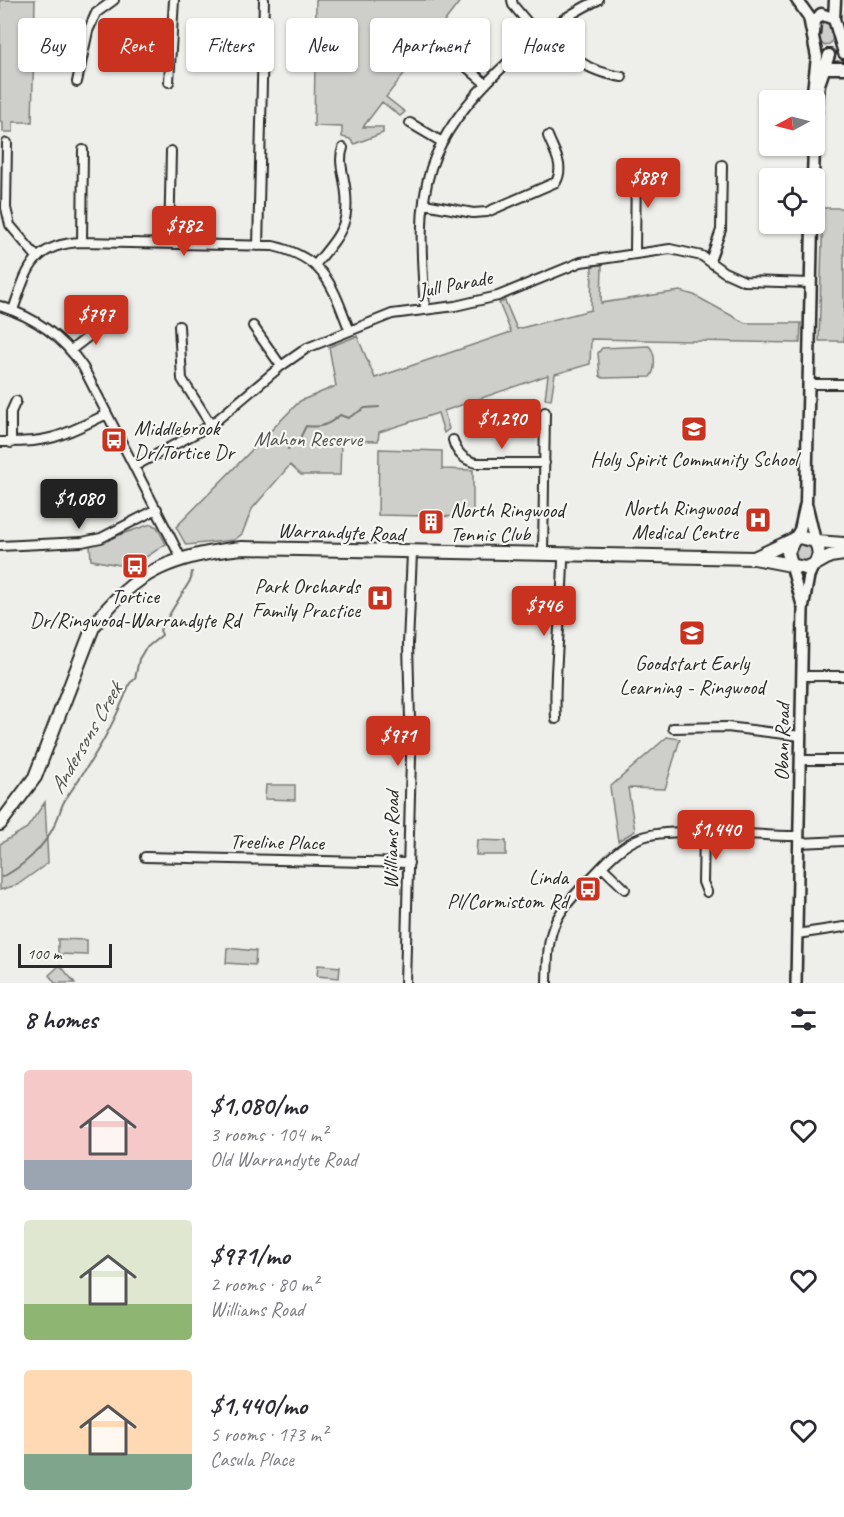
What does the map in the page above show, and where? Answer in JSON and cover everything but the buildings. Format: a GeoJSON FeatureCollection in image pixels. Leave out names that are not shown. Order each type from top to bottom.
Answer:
{"type":"FeatureCollection","features":[{"type":"Feature","properties":{"kind":"main road"},"geometry":{"type":"LineString","coordinates":[[799,0],[821,14],[834,19]]}},
{"type":"Feature","properties":{"kind":"main road"},"geometry":{"type":"LineString","coordinates":[[799,0],[809,17],[817,61],[813,90]]}},
{"type":"Feature","properties":{"kind":"main road"},"geometry":{"type":"LineString","coordinates":[[814,45],[814,25],[827,0]]}},
{"type":"Feature","properties":{"kind":"main road"},"geometry":{"type":"LineString","coordinates":[[818,90],[824,68],[837,41],[834,19],[835,0]]}},
{"type":"Feature","properties":{"kind":"main road"},"geometry":{"type":"LineString","coordinates":[[834,19],[844,53]]}},
{"type":"Feature","properties":{"kind":"main road"},"geometry":{"type":"LineString","coordinates":[[814,45],[844,63]]}},
{"type":"Feature","properties":{"kind":"main road"},"geometry":{"type":"LineString","coordinates":[[824,68],[844,68]]}},
{"type":"Feature","properties":{"kind":"main road"},"geometry":{"type":"LineString","coordinates":[[812,234],[806,503],[800,530],[788,552],[791,565],[806,568],[830,556],[844,554]]}},
{"type":"Feature","properties":{"kind":"main road"},"geometry":{"type":"LineString","coordinates":[[806,503],[819,556],[814,565]]}},
{"type":"Feature","properties":{"kind":"main road"},"geometry":{"type":"LineString","coordinates":[[793,541],[804,537],[816,541],[844,544]]}},
{"type":"Feature","properties":{"kind":"main road","name":"Warrandyte Road"},"geometry":{"type":"LineString","coordinates":[[754,558],[793,541]]}},
{"type":"Feature","properties":{"kind":"main road","name":"Warrandyte Road"},"geometry":{"type":"LineString","coordinates":[[0,824],[35,777],[93,627],[108,606],[130,585],[159,567],[181,558],[242,548],[754,558],[791,565]]}},
{"type":"Feature","properties":{"kind":"street"},"geometry":{"type":"LineString","coordinates":[[77,82],[88,30],[96,13],[114,0]]}},
{"type":"Feature","properties":{"kind":"street"},"geometry":{"type":"LineString","coordinates":[[169,82],[174,0]]}},
{"type":"Feature","properties":{"kind":"street"},"geometry":{"type":"LineString","coordinates":[[258,246],[264,0]]}},
{"type":"Feature","properties":{"kind":"street"},"geometry":{"type":"LineString","coordinates":[[512,0],[513,5],[523,18]]}},
{"type":"Feature","properties":{"kind":"street"},"geometry":{"type":"LineString","coordinates":[[566,18],[598,0]]}},
{"type":"Feature","properties":{"kind":"street"},"geometry":{"type":"LineString","coordinates":[[585,67],[622,77]]}},
{"type":"Feature","properties":{"kind":"street"},"geometry":{"type":"LineString","coordinates":[[425,309],[422,267],[425,204],[431,169],[442,142],[486,84],[502,69]]}},
{"type":"Feature","properties":{"kind":"street"},"geometry":{"type":"LineString","coordinates":[[473,72],[486,84]]}},
{"type":"Feature","properties":{"kind":"street"},"geometry":{"type":"LineString","coordinates":[[410,123],[442,142]]}},
{"type":"Feature","properties":{"kind":"street"},"geometry":{"type":"LineString","coordinates":[[425,204],[473,213],[487,212],[556,182],[561,174],[560,166],[548,136]]}},
{"type":"Feature","properties":{"kind":"street"},"geometry":{"type":"LineString","coordinates":[[7,143],[8,217],[18,238],[36,256]]}},
{"type":"Feature","properties":{"kind":"street"},"geometry":{"type":"LineString","coordinates":[[316,264],[342,232],[346,221],[348,206],[341,163],[343,148]]}},
{"type":"Feature","properties":{"kind":"street"},"geometry":{"type":"LineString","coordinates":[[82,242],[83,150]]}},
{"type":"Feature","properties":{"kind":"street"},"geometry":{"type":"LineString","coordinates":[[169,244],[171,151]]}},
{"type":"Feature","properties":{"kind":"street"},"geometry":{"type":"LineString","coordinates":[[710,261],[721,231],[722,165]]}},
{"type":"Feature","properties":{"kind":"street"},"geometry":{"type":"LineString","coordinates":[[635,253],[636,166]]}},
{"type":"Feature","properties":{"kind":"street"},"geometry":{"type":"LineString","coordinates":[[13,310],[27,270],[36,256],[55,246],[82,242],[258,246],[287,249],[316,264],[331,282],[349,329]]}},
{"type":"Feature","properties":{"kind":"street","name":"Jull Parade"},"geometry":{"type":"LineString","coordinates":[[135,466],[211,425],[281,366],[307,348],[349,329],[392,314],[493,297],[535,283],[580,262],[670,249],[691,253],[710,261],[724,272],[744,281],[811,283]]}},
{"type":"Feature","properties":{"kind":"street"},"geometry":{"type":"LineString","coordinates":[[0,306],[48,328],[71,350],[135,466],[181,558]]}},
{"type":"Feature","properties":{"kind":"street"},"geometry":{"type":"LineString","coordinates":[[71,350],[106,322]]}},
{"type":"Feature","properties":{"kind":"street"},"geometry":{"type":"LineString","coordinates":[[179,326],[182,378],[211,425]]}},
{"type":"Feature","properties":{"kind":"street"},"geometry":{"type":"LineString","coordinates":[[253,326],[281,366]]}},
{"type":"Feature","properties":{"kind":"street"},"geometry":{"type":"LineString","coordinates":[[809,384],[844,384]]}},
{"type":"Feature","properties":{"kind":"street"},"geometry":{"type":"LineString","coordinates":[[11,442],[11,412],[16,401]]}},
{"type":"Feature","properties":{"kind":"street"},"geometry":{"type":"LineString","coordinates":[[543,554],[545,412]]}},
{"type":"Feature","properties":{"kind":"street"},"geometry":{"type":"LineString","coordinates":[[0,442],[30,443],[58,438],[107,414]]}},
{"type":"Feature","properties":{"kind":"street"},"geometry":{"type":"LineString","coordinates":[[453,440],[455,447],[467,460],[476,463],[545,463]]}},
{"type":"Feature","properties":{"kind":"street"},"geometry":{"type":"LineString","coordinates":[[0,546],[82,542],[101,538],[157,509]]}},
{"type":"Feature","properties":{"kind":"street","name":"Williams Road"},"geometry":{"type":"LineString","coordinates":[[405,983],[411,749],[408,644],[412,553]]}},
{"type":"Feature","properties":{"kind":"street"},"geometry":{"type":"LineString","coordinates":[[556,720],[556,643],[562,615],[563,555]]}},
{"type":"Feature","properties":{"kind":"street","name":"Oban Road"},"geometry":{"type":"LineString","coordinates":[[791,565],[803,610]]}},
{"type":"Feature","properties":{"kind":"street","name":"Oban Road"},"geometry":{"type":"LineString","coordinates":[[796,983],[803,610],[809,576],[814,565]]}},
{"type":"Feature","properties":{"kind":"street"},"geometry":{"type":"LineString","coordinates":[[803,676],[844,676]]}},
{"type":"Feature","properties":{"kind":"street"},"geometry":{"type":"LineString","coordinates":[[673,728],[727,727],[801,736]]}},
{"type":"Feature","properties":{"kind":"street"},"geometry":{"type":"LineString","coordinates":[[801,760],[844,760]]}},
{"type":"Feature","properties":{"kind":"street"},"geometry":{"type":"LineString","coordinates":[[547,983],[549,939],[553,924],[567,903],[602,867],[620,850],[639,838],[661,833],[844,841]]}},
{"type":"Feature","properties":{"kind":"street"},"geometry":{"type":"LineString","coordinates":[[704,834],[703,882],[707,892]]}},
{"type":"Feature","properties":{"kind":"street","name":"Treeline Place"},"geometry":{"type":"LineString","coordinates":[[145,857],[409,863]]}},
{"type":"Feature","properties":{"kind":"street"},"geometry":{"type":"LineString","coordinates":[[602,867],[625,888]]}},
{"type":"Feature","properties":{"kind":"street"},"geometry":{"type":"LineString","coordinates":[[797,934],[844,927]]}},
{"type":"Feature","properties":{"kind":"green space"},"geometry":{"type":"Polygon","coordinates":[[[0,0],[35,0],[35,18],[18,18],[18,72],[33,72],[32,122],[13,122],[13,132],[3,132],[3,122],[0,121],[0,0]]]}},
{"type":"Feature","properties":{"kind":"green space"},"geometry":{"type":"Polygon","coordinates":[[[316,0],[461,0],[447,18],[370,18],[370,72],[405,72],[386,97],[405,112],[400,116],[382,102],[363,127],[383,127],[383,133],[354,144],[350,139],[342,137],[342,127],[314,126],[315,72],[358,72],[358,18],[316,18],[316,0]]]}},
{"type":"Feature","properties":{"kind":"green space"},"geometry":{"type":"Polygon","coordinates":[[[825,21],[831,28],[833,37],[831,43],[825,46],[818,40],[818,26],[825,21]]]}},
{"type":"Feature","properties":{"kind":"green space"},"geometry":{"type":"Polygon","coordinates":[[[825,208],[844,208],[844,341],[819,341],[825,208]]]}},
{"type":"Feature","properties":{"kind":"green space","name":"Mahon Reserve"},"geometry":{"type":"Polygon","coordinates":[[[602,265],[601,303],[680,291],[694,295],[745,323],[801,323],[800,343],[591,339],[590,364],[555,374],[551,400],[545,399],[548,375],[444,411],[449,429],[444,433],[438,413],[379,432],[378,441],[341,440],[340,475],[301,475],[290,465],[252,509],[242,534],[234,540],[186,545],[176,527],[300,401],[336,386],[329,347],[357,336],[375,378],[511,332],[499,303],[505,301],[517,329],[591,310],[592,266],[602,265]]]}},
{"type":"Feature","properties":{"kind":"green space"},"geometry":{"type":"Polygon","coordinates":[[[649,346],[654,361],[650,377],[603,378],[600,376],[598,353],[602,348],[649,346]]]}},
{"type":"Feature","properties":{"kind":"green space"},"geometry":{"type":"Polygon","coordinates":[[[379,449],[442,451],[442,469],[473,470],[473,517],[378,515],[379,449]]]}},
{"type":"Feature","properties":{"kind":"green space"},"geometry":{"type":"Polygon","coordinates":[[[151,524],[157,527],[166,544],[131,567],[91,560],[90,545],[151,524]]]}},
{"type":"Feature","properties":{"kind":"green space"},"geometry":{"type":"Polygon","coordinates":[[[801,541],[814,548],[812,561],[799,563],[793,558],[794,546],[801,541]]]}},
{"type":"Feature","properties":{"kind":"green space"},"geometry":{"type":"Polygon","coordinates":[[[667,737],[680,739],[665,789],[628,788],[635,831],[618,841],[610,787],[667,737]]]}},
{"type":"Feature","properties":{"kind":"green space"},"geometry":{"type":"Polygon","coordinates":[[[266,785],[295,785],[295,800],[265,799],[266,785]]]}},
{"type":"Feature","properties":{"kind":"green space"},"geometry":{"type":"Polygon","coordinates":[[[45,802],[48,863],[17,885],[0,890],[0,844],[27,828],[45,802]]]}},
{"type":"Feature","properties":{"kind":"green space"},"geometry":{"type":"Polygon","coordinates":[[[477,840],[506,841],[506,855],[476,855],[477,840]]]}},
{"type":"Feature","properties":{"kind":"green space"},"geometry":{"type":"Polygon","coordinates":[[[58,939],[87,940],[87,955],[58,954],[58,939]]]}},
{"type":"Feature","properties":{"kind":"green space"},"geometry":{"type":"Polygon","coordinates":[[[227,948],[256,951],[255,965],[226,963],[227,948]]]}},
{"type":"Feature","properties":{"kind":"green space"},"geometry":{"type":"Polygon","coordinates":[[[60,965],[75,983],[55,983],[49,975],[60,965]]]}},
{"type":"Feature","properties":{"kind":"green space"},"geometry":{"type":"Polygon","coordinates":[[[318,965],[340,967],[339,978],[317,976],[318,965]]]}},
{"type":"Feature","properties":{"kind":"waterway","name":"Andersons Creek"},"geometry":{"type":"LineString","coordinates":[[288,449],[299,440],[306,426],[324,425],[340,415],[348,418],[365,408],[379,407]]}},
{"type":"Feature","properties":{"kind":"waterway","name":"Andersons Creek"},"geometry":{"type":"LineString","coordinates":[[2,877],[18,868],[32,856],[50,834],[63,803],[101,744],[130,683],[135,679],[139,659],[145,649],[162,635],[160,630],[191,579],[192,572]]}},
{"type":"Feature","properties":{"kind":"place","name":"Holy Spirit Community School"},"geometry":{"type":"Point","coordinates":[694,429]}},
{"type":"Feature","properties":{"kind":"place","name":"Middlebrook Dr/Tortice Dr"},"geometry":{"type":"Point","coordinates":[114,440]}},
{"type":"Feature","properties":{"kind":"place","name":"North Ringwood Medical Centre"},"geometry":{"type":"Point","coordinates":[758,520]}},
{"type":"Feature","properties":{"kind":"place","name":"North Ringwood Tennis Club"},"geometry":{"type":"Point","coordinates":[431,522]}},
{"type":"Feature","properties":{"kind":"place","name":"Tortice Dr/Ringwood-Warrandyte Rd"},"geometry":{"type":"Point","coordinates":[135,566]}},
{"type":"Feature","properties":{"kind":"place","name":"Park Orchards Family Practice"},"geometry":{"type":"Point","coordinates":[380,598]}},
{"type":"Feature","properties":{"kind":"place","name":"Goodstart Early Learning - Ringwood"},"geometry":{"type":"Point","coordinates":[692,633]}},
{"type":"Feature","properties":{"kind":"place","name":"Linda Pl/Cormistom Rd"},"geometry":{"type":"Point","coordinates":[588,889]}}]}
